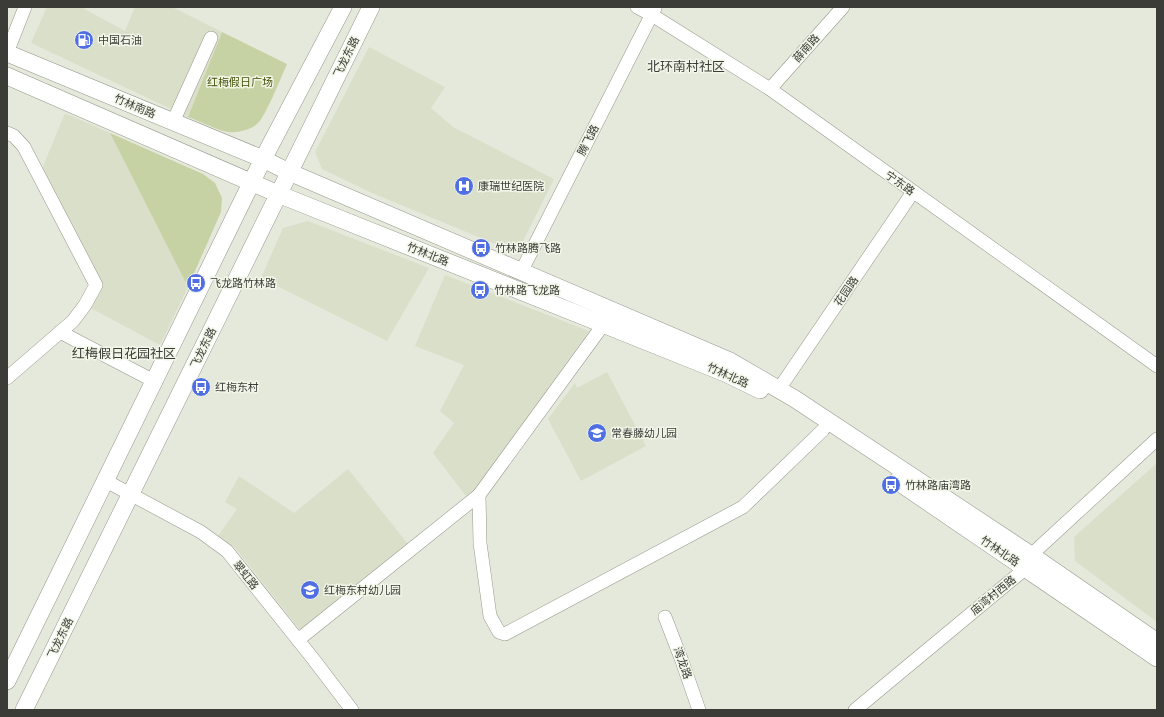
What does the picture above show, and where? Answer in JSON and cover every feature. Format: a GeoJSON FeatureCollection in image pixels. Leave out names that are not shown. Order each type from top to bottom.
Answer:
{"type":"FeatureCollection","features":[{"type":"Feature","properties":{"kind":"main road"},"geometry":{"type":"LineString","coordinates":[[7,681],[263,159],[343,7]]}},
{"type":"Feature","properties":{"kind":"main road","name":"飞龙东路"},"geometry":{"type":"LineString","coordinates":[[24,710],[371,7]]}},
{"type":"Feature","properties":{"kind":"main road","name":"竹林南路"},"geometry":{"type":"LineString","coordinates":[[7,53],[263,159]]}},
{"type":"Feature","properties":{"kind":"main road","name":"竹林南路"},"geometry":{"type":"LineString","coordinates":[[7,76],[252,182]]}},
{"type":"Feature","properties":{"kind":"main road","name":"竹林北路"},"geometry":{"type":"LineString","coordinates":[[263,159],[289,172],[730,361],[779,389],[1028,561],[1157,658]]}},
{"type":"Feature","properties":{"kind":"main road","name":"竹林北路"},"geometry":{"type":"LineString","coordinates":[[252,182],[278,194],[603,325],[724,372],[776,400],[1157,642]]}},
{"type":"Feature","properties":{"kind":"street"},"geometry":{"type":"LineString","coordinates":[[7,53],[25,7]]}},
{"type":"Feature","properties":{"kind":"street","name":"宁东路"},"geometry":{"type":"LineString","coordinates":[[637,7],[654,11],[770,89],[1157,366]]}},
{"type":"Feature","properties":{"kind":"street","name":"薛南路"},"geometry":{"type":"LineString","coordinates":[[770,89],[843,7]]}},
{"type":"Feature","properties":{"kind":"street","name":"腾飞路"},"geometry":{"type":"LineString","coordinates":[[521,272],[654,11]]}},
{"type":"Feature","properties":{"kind":"street"},"geometry":{"type":"LineString","coordinates":[[173,122],[211,38]]}},
{"type":"Feature","properties":{"kind":"street"},"geometry":{"type":"LineString","coordinates":[[7,133],[14,136],[24,147],[96,285],[85,305],[73,320],[7,378]]}},
{"type":"Feature","properties":{"kind":"street","name":"花园路"},"geometry":{"type":"LineString","coordinates":[[779,389],[913,192]]}},
{"type":"Feature","properties":{"kind":"street"},"geometry":{"type":"LineString","coordinates":[[298,640],[479,495],[603,325]]}},
{"type":"Feature","properties":{"kind":"street"},"geometry":{"type":"LineString","coordinates":[[60,332],[154,381]]}},
{"type":"Feature","properties":{"kind":"street"},"geometry":{"type":"LineString","coordinates":[[479,495],[480,543],[490,616],[499,632],[506,634],[743,507],[823,430]]}},
{"type":"Feature","properties":{"kind":"street","name":"庙湾村西路"},"geometry":{"type":"LineString","coordinates":[[855,710],[1028,561],[1157,439]]}},
{"type":"Feature","properties":{"kind":"street","name":"翠虹路"},"geometry":{"type":"LineString","coordinates":[[106,481],[201,532],[227,551],[352,710]]}},
{"type":"Feature","properties":{"kind":"street","name":"湾龙路"},"geometry":{"type":"LineString","coordinates":[[665,617],[699,710]]}},
{"type":"Feature","properties":{"kind":"shaded area"},"geometry":{"type":"Polygon","coordinates":[[[47,7],[81,7],[125,31],[135,7],[172,7],[222,32],[188,117],[31,43],[47,7]]]}},
{"type":"Feature","properties":{"kind":"shaded area"},"geometry":{"type":"Polygon","coordinates":[[[369,47],[445,87],[431,108],[453,127],[554,179],[517,253],[372,193],[322,169],[315,152],[369,47]]]}},
{"type":"Feature","properties":{"kind":"shaded area"},"geometry":{"type":"Polygon","coordinates":[[[65,113],[110,133],[188,287],[160,345],[85,305],[96,285],[39,176],[65,113]]]}},
{"type":"Feature","properties":{"kind":"shaded area"},"geometry":{"type":"Polygon","coordinates":[[[308,221],[429,268],[387,341],[261,278],[283,228],[308,221]]]}},
{"type":"Feature","properties":{"kind":"shaded area"},"geometry":{"type":"Polygon","coordinates":[[[445,275],[589,331],[476,488],[466,496],[433,453],[454,423],[440,411],[464,365],[415,346],[445,275]]]}},
{"type":"Feature","properties":{"kind":"shaded area","name":"常春藤幼儿园"},"geometry":{"type":"Polygon","coordinates":[[[607,372],[646,446],[581,481],[548,419],[575,383],[577,388],[607,372]]]}},
{"type":"Feature","properties":{"kind":"shaded area"},"geometry":{"type":"Polygon","coordinates":[[[1157,463],[1157,622],[1075,561],[1074,537],[1157,463]]]}},
{"type":"Feature","properties":{"kind":"shaded area","name":"红梅东村幼儿园"},"geometry":{"type":"Polygon","coordinates":[[[348,469],[408,544],[301,631],[236,549],[218,536],[237,509],[225,502],[239,476],[294,513],[348,469]]]}},
{"type":"Feature","properties":{"kind":"green space","name":"红梅假日广场"},"geometry":{"type":"Polygon","coordinates":[[[222,32],[287,64],[269,105],[260,120],[251,128],[240,131],[224,131],[188,117],[222,32]]]}},
{"type":"Feature","properties":{"kind":"green space"},"geometry":{"type":"Polygon","coordinates":[[[110,133],[203,174],[215,183],[222,198],[221,212],[188,287],[110,133]]]}},
{"type":"Feature","properties":{"kind":"place","name":"中国石油"},"geometry":{"type":"Point","coordinates":[84,40]}},
{"type":"Feature","properties":{"kind":"place","name":"康瑞世纪医院"},"geometry":{"type":"Point","coordinates":[464,186]}},
{"type":"Feature","properties":{"kind":"place","name":"竹林路腾飞路"},"geometry":{"type":"Point","coordinates":[481,248]}},
{"type":"Feature","properties":{"kind":"place","name":"飞龙路竹林路"},"geometry":{"type":"Point","coordinates":[196,283]}},
{"type":"Feature","properties":{"kind":"place","name":"竹林路飞龙路"},"geometry":{"type":"Point","coordinates":[480,290]}},
{"type":"Feature","properties":{"kind":"place","name":"红梅东村"},"geometry":{"type":"Point","coordinates":[201,387]}},
{"type":"Feature","properties":{"kind":"place","name":"常春藤幼儿园"},"geometry":{"type":"Point","coordinates":[597,433]}},
{"type":"Feature","properties":{"kind":"place","name":"竹林路庙湾路"},"geometry":{"type":"Point","coordinates":[891,485]}},
{"type":"Feature","properties":{"kind":"place","name":"红梅东村幼儿园"},"geometry":{"type":"Point","coordinates":[310,590]}},
{"type":"Feature","properties":{"kind":"district","name":"北环南村社区"},"geometry":{"type":"Point","coordinates":[686,66]}},
{"type":"Feature","properties":{"kind":"district","name":"红梅假日花园社区"},"geometry":{"type":"Point","coordinates":[124,353]}}]}
